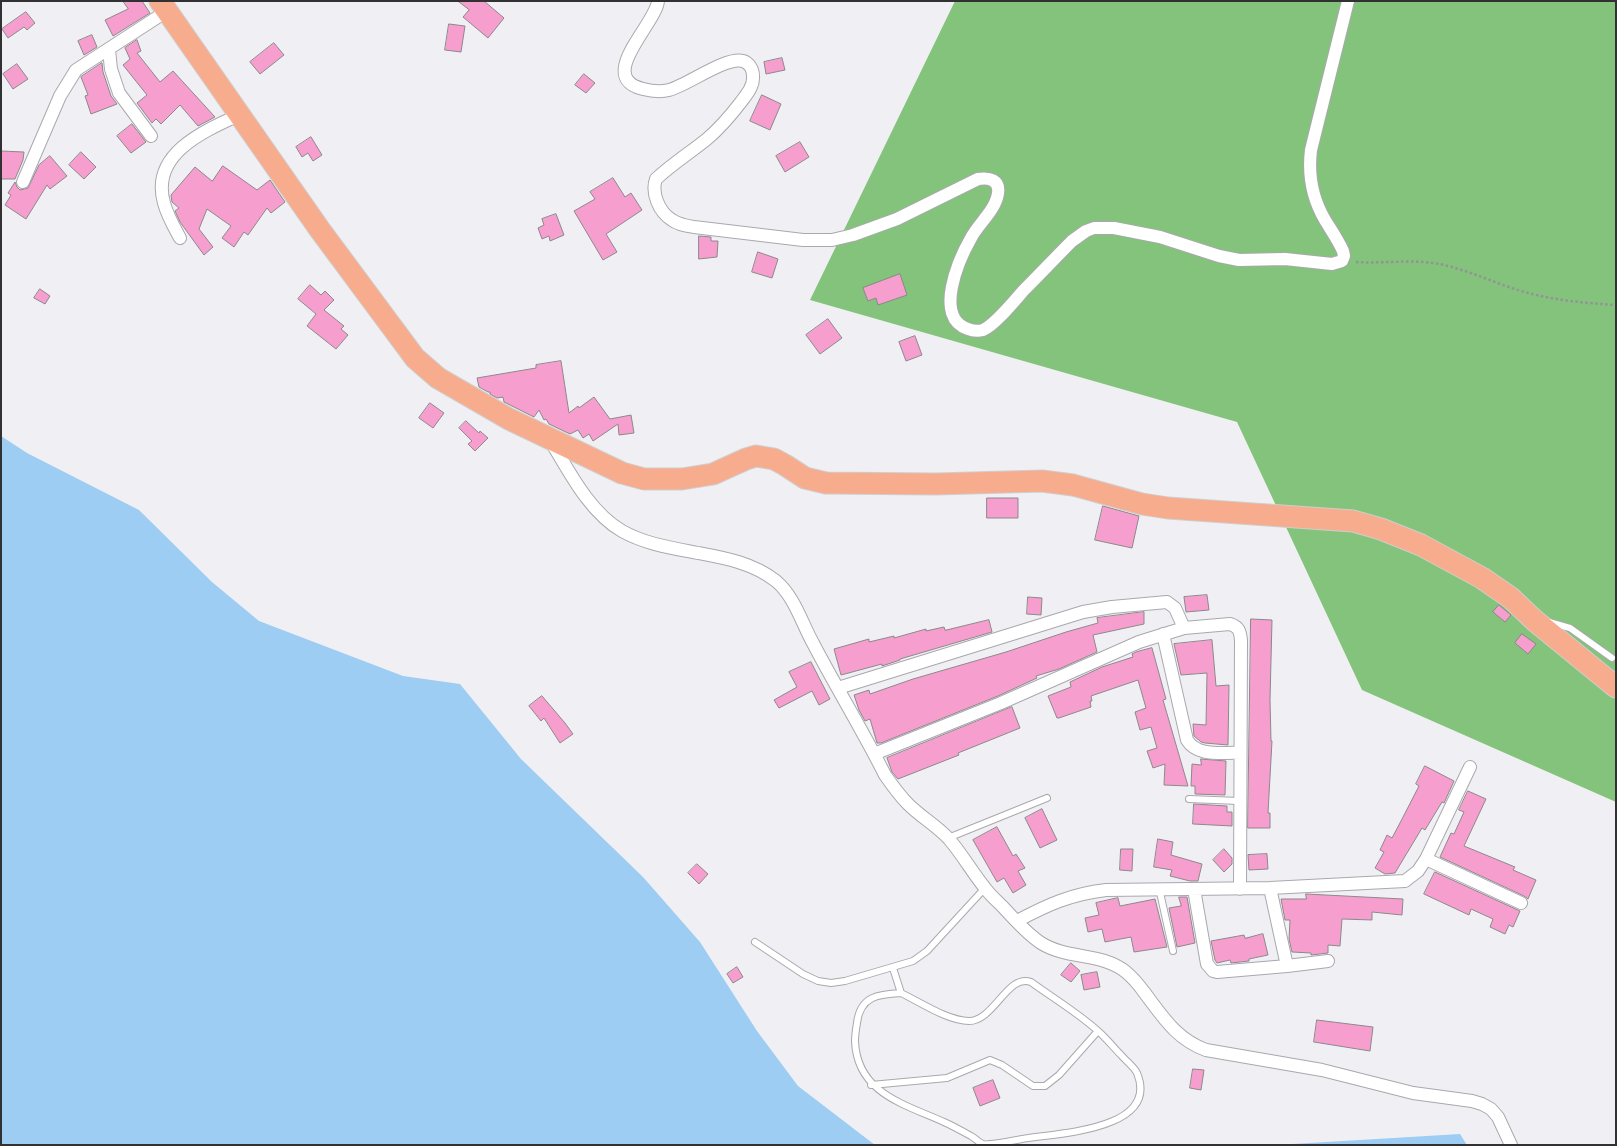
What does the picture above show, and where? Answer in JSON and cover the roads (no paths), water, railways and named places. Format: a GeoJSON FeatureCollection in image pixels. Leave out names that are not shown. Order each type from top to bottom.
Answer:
{"type":"FeatureCollection","features":[{"type":"Feature","properties":{"kind":"highway"},"geometry":{"type":"LineString","coordinates":[[164,6],[320,230],[415,358],[455,389],[509,419],[622,473],[644,479],[682,479],[713,474],[746,458],[756,456],[774,459],[805,478],[826,483],[927,484],[1042,481],[1073,486],[1142,504],[1168,508],[1353,522],[1381,529],[1421,545],[1482,578],[1511,598],[1534,620],[1616,687]]}},
{"type":"Feature","properties":{"kind":"street"},"geometry":{"type":"LineString","coordinates":[[658,1],[655,11],[626,61],[625,76],[630,83],[642,88],[666,91],[685,84],[718,66],[737,61],[747,64],[753,72],[752,84],[747,94],[719,128],[656,179],[654,191],[659,205],[666,216],[679,224],[694,227],[803,240],[832,240],[853,235],[897,219],[978,179],[991,179],[996,182],[998,187],[996,202],[971,238],[959,263],[950,301],[952,314],[956,321],[969,330],[977,331],[984,330],[998,318],[1072,241],[1094,228],[1114,228],[1160,236],[1219,256],[1238,260],[1285,259],[1332,264],[1342,261],[1343,251],[1324,218],[1314,195],[1309,164],[1348,1]]}},
{"type":"Feature","properties":{"kind":"street"},"geometry":{"type":"LineString","coordinates":[[23,182],[60,96],[68,80],[76,70],[86,62],[109,50],[164,6]]}},
{"type":"Feature","properties":{"kind":"street"},"geometry":{"type":"LineString","coordinates":[[109,50],[110,69],[118,92],[151,136]]}},
{"type":"Feature","properties":{"kind":"street"},"geometry":{"type":"LineString","coordinates":[[180,238],[164,202],[162,183],[166,169],[176,154],[190,140],[239,115]]}},
{"type":"Feature","properties":{"kind":"street"},"geometry":{"type":"LineString","coordinates":[[549,438],[582,491],[608,521],[639,538],[668,548],[728,558],[748,565],[763,572],[786,591],[813,644],[885,774],[897,792],[909,805],[948,838],[985,888],[1016,921],[1040,942],[1064,953],[1098,958],[1126,972],[1137,983],[1172,1029],[1194,1046],[1206,1050],[1347,1075],[1413,1093],[1482,1104],[1491,1109],[1498,1117],[1511,1145]]}},
{"type":"Feature","properties":{"kind":"street"},"geometry":{"type":"LineString","coordinates":[[838,688],[1097,609],[1161,601],[1167,602],[1175,608],[1184,628]]}},
{"type":"Feature","properties":{"kind":"street"},"geometry":{"type":"LineString","coordinates":[[874,754],[1001,702],[1122,648],[1184,628],[1230,624],[1236,626],[1240,631],[1241,640],[1240,889]]}},
{"type":"Feature","properties":{"kind":"street"},"geometry":{"type":"LineString","coordinates":[[1163,634],[1187,740],[1198,751],[1240,753]]}},
{"type":"Feature","properties":{"kind":"street"},"geometry":{"type":"LineString","coordinates":[[1016,921],[1044,906],[1085,892],[1159,888],[1270,888],[1397,882],[1410,878],[1418,871],[1426,859],[1470,767]]}},
{"type":"Feature","properties":{"kind":"street"},"geometry":{"type":"LineString","coordinates":[[1426,859],[1521,903]]}},
{"type":"Feature","properties":{"kind":"street"},"geometry":{"type":"LineString","coordinates":[[1270,888],[1287,966]]}},
{"type":"Feature","properties":{"kind":"street"},"geometry":{"type":"LineString","coordinates":[[1194,889],[1209,967],[1217,972],[1328,962]]}},
{"type":"Feature","properties":{"kind":"lane"},"geometry":{"type":"LineString","coordinates":[[1534,620],[1570,628],[1612,658]]}},
{"type":"Feature","properties":{"kind":"lane"},"geometry":{"type":"LineString","coordinates":[[948,838],[1047,798]]}},
{"type":"Feature","properties":{"kind":"lane"},"geometry":{"type":"LineString","coordinates":[[1188,799],[1240,801]]}},
{"type":"Feature","properties":{"kind":"lane"},"geometry":{"type":"LineString","coordinates":[[755,942],[803,974],[818,981],[831,983],[845,981],[913,962],[927,951],[985,888]]}},
{"type":"Feature","properties":{"kind":"lane"},"geometry":{"type":"LineString","coordinates":[[1159,888],[1172,951]]}},
{"type":"Feature","properties":{"kind":"lane"},"geometry":{"type":"LineString","coordinates":[[893,968],[901,992]]}},
{"type":"Feature","properties":{"kind":"lane"},"geometry":{"type":"LineString","coordinates":[[1026,980],[1098,1032],[1136,1072],[1140,1087],[1138,1099],[1127,1114],[1112,1123],[1099,1126],[984,1145],[946,1123],[886,1096],[872,1085],[861,1068],[855,1042],[858,1016],[863,1003],[874,997],[901,992],[954,1019],[970,1022],[978,1020],[987,1013],[1018,981],[1026,980]]}},
{"type":"Feature","properties":{"kind":"lane"},"geometry":{"type":"LineString","coordinates":[[872,1085],[947,1078],[990,1060],[1002,1065],[1034,1086],[1045,1086],[1059,1075],[1098,1032]]}},
{"type":"Feature","properties":{"kind":"water"},"geometry":{"type":"Polygon","coordinates":[[[1,436],[27,453],[139,510],[212,582],[259,621],[403,676],[460,684],[521,759],[643,877],[700,942],[757,1031],[798,1086],[875,1145],[1,1145],[1,436]]]}},
{"type":"Feature","properties":{"kind":"water"},"geometry":{"type":"Polygon","coordinates":[[[1460,1134],[1467,1145],[1276,1145],[1460,1134]]]}}]}
